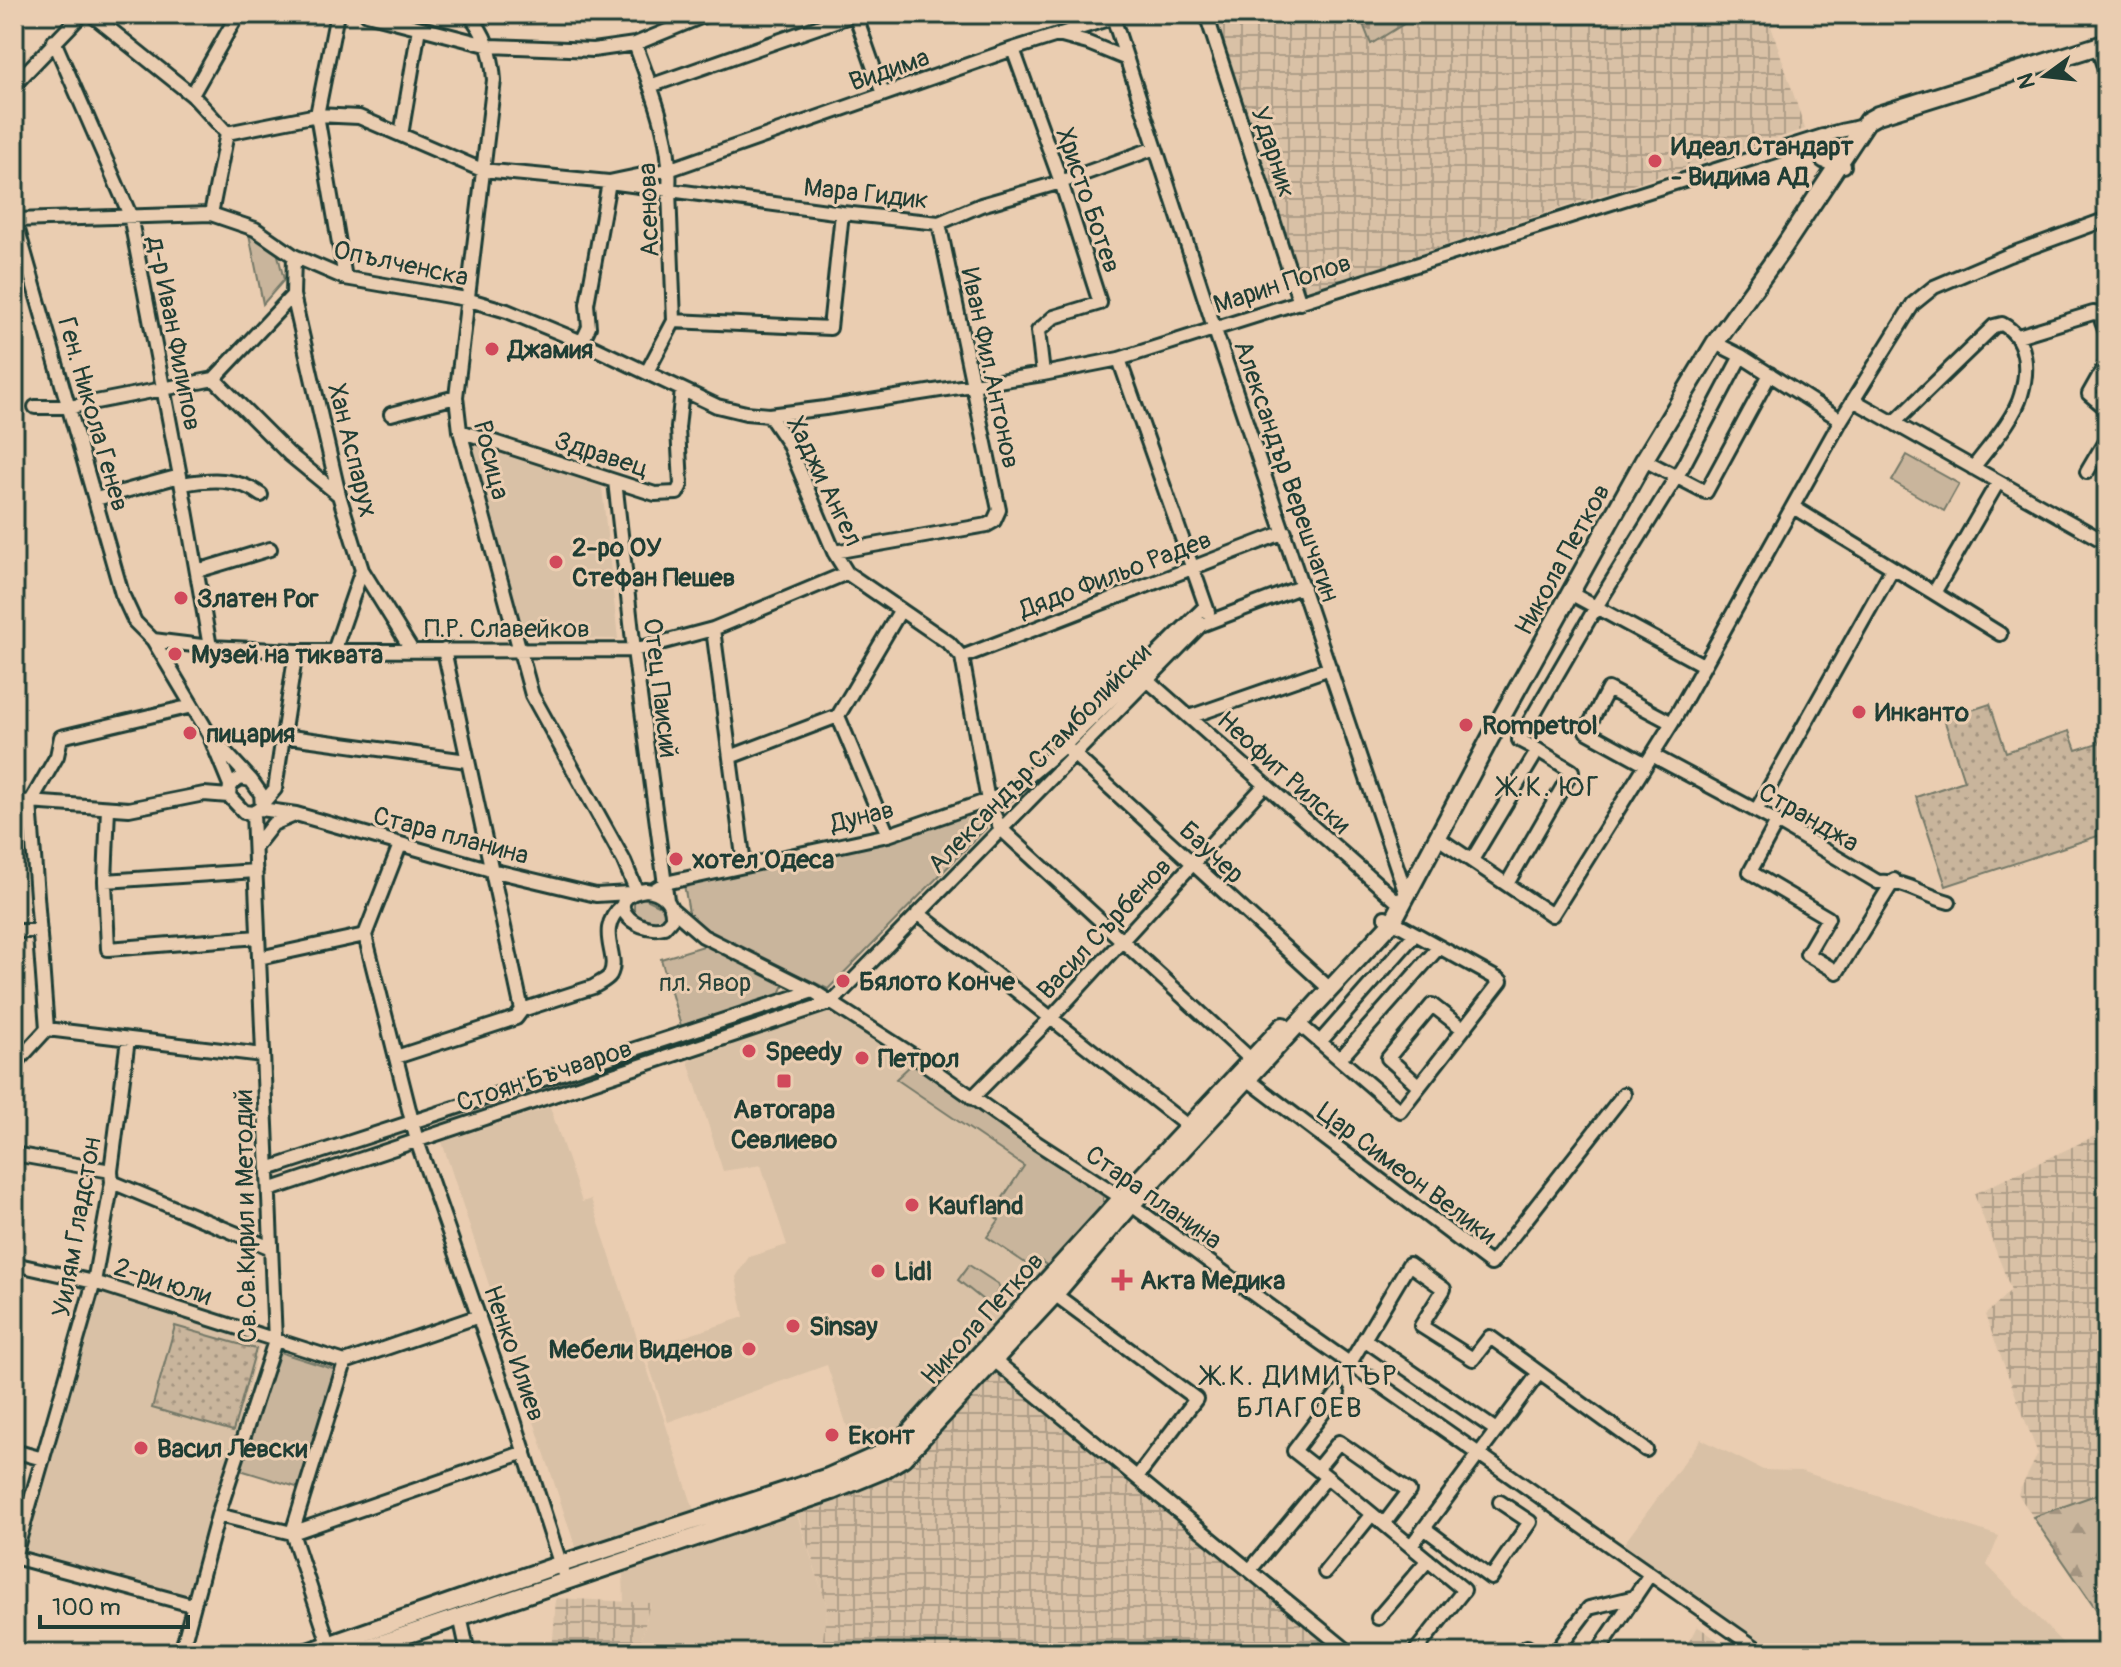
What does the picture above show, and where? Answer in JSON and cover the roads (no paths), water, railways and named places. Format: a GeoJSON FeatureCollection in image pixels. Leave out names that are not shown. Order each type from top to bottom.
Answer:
{"type":"FeatureCollection","features":[{"type":"Feature","properties":{"kind":"main road"},"geometry":{"type":"LineString","coordinates":[[1894,112],[2102,44]]}},
{"type":"Feature","properties":{"kind":"main road","name":"Никола Петков"},"geometry":{"type":"LineString","coordinates":[[305,1653],[331,1649],[561,1564],[814,1482],[873,1459],[896,1447],[910,1434],[989,1356],[1404,899],[1644,460],[1715,343],[1783,248],[1819,207],[1845,153],[1864,125],[1872,117],[1894,112]]}},
{"type":"Feature","properties":{"kind":"main road","name":"Никола Петков"},"geometry":{"type":"LineString","coordinates":[[1845,153],[1876,123],[1894,112]]}},
{"type":"Feature","properties":{"kind":"main road","name":"Никола Петков"},"geometry":{"type":"LineString","coordinates":[[1250,1070],[1299,1024],[1327,986]]}},
{"type":"Feature","properties":{"kind":"main road","name":"Никола Петков"},"geometry":{"type":"LineString","coordinates":[[353,1653],[832,1491],[883,1470],[903,1458],[920,1442],[989,1356]]}},
{"type":"Feature","properties":{"kind":"street"},"geometry":{"type":"LineString","coordinates":[[14,85],[82,14]]}},
{"type":"Feature","properties":{"kind":"street"},"geometry":{"type":"LineString","coordinates":[[91,14],[192,95],[227,133],[211,214]]}},
{"type":"Feature","properties":{"kind":"street"},"geometry":{"type":"LineString","coordinates":[[192,95],[238,14]]}},
{"type":"Feature","properties":{"kind":"street"},"geometry":{"type":"LineString","coordinates":[[337,14],[317,115],[345,278]]}},
{"type":"Feature","properties":{"kind":"street"},"geometry":{"type":"LineString","coordinates":[[367,14],[490,46],[593,50],[635,44],[708,14]]}},
{"type":"Feature","properties":{"kind":"street","name":"Росица"},"geometry":{"type":"LineString","coordinates":[[469,14],[490,46],[494,80],[456,397],[460,431],[519,652],[538,708],[624,861],[626,902]]}},
{"type":"Feature","properties":{"kind":"street"},"geometry":{"type":"LineString","coordinates":[[650,86],[855,14],[883,94]]}},
{"type":"Feature","properties":{"kind":"street","name":"Ударник"},"geometry":{"type":"LineString","coordinates":[[1206,14],[1300,303]]}},
{"type":"Feature","properties":{"kind":"street","name":"Видима"},"geometry":{"type":"LineString","coordinates":[[671,169],[1118,15]]}},
{"type":"Feature","properties":{"kind":"street","name":"Александър Верешчагин"},"geometry":{"type":"LineString","coordinates":[[1118,15],[1127,59],[1155,148],[1396,864],[1404,899]]}},
{"type":"Feature","properties":{"kind":"street"},"geometry":{"type":"LineString","coordinates":[[401,135],[419,28]]}},
{"type":"Feature","properties":{"kind":"street"},"geometry":{"type":"LineString","coordinates":[[1058,35],[1127,59]]}},
{"type":"Feature","properties":{"kind":"street","name":"д-р Иван Филипов"},"geometry":{"type":"LineString","coordinates":[[54,41],[130,215],[210,647]]}},
{"type":"Feature","properties":{"kind":"street","name":"Асенова"},"geometry":{"type":"LineString","coordinates":[[635,44],[668,146],[674,321]]}},
{"type":"Feature","properties":{"kind":"street"},"geometry":{"type":"LineString","coordinates":[[2102,44],[2107,75]]}},
{"type":"Feature","properties":{"kind":"street","name":"Христо Ботев"},"geometry":{"type":"LineString","coordinates":[[1013,49],[1100,303],[1054,317],[1038,331],[1043,374]]}},
{"type":"Feature","properties":{"kind":"street","name":"Мара Гидик"},"geometry":{"type":"LineString","coordinates":[[227,133],[317,115],[359,117],[482,170],[609,182],[939,223],[981,205],[1061,182],[1155,148]]}},
{"type":"Feature","properties":{"kind":"street"},"geometry":{"type":"LineString","coordinates":[[1823,136],[1818,145],[1823,161],[1845,153]]}},
{"type":"Feature","properties":{"kind":"street","name":"Марин Попов"},"geometry":{"type":"LineString","coordinates":[[769,415],[1043,374],[1119,359],[1823,136],[1845,153]]}},
{"type":"Feature","properties":{"kind":"street"},"geometry":{"type":"LineString","coordinates":[[1797,145],[1820,156]]}},
{"type":"Feature","properties":{"kind":"street","name":"Мара Гидик"},"geometry":{"type":"LineString","coordinates":[[609,182],[671,169]]}},
{"type":"Feature","properties":{"kind":"street"},"geometry":{"type":"LineString","coordinates":[[582,342],[589,327],[587,304],[609,182]]}},
{"type":"Feature","properties":{"kind":"street"},"geometry":{"type":"LineString","coordinates":[[647,372],[674,321],[830,328],[842,213]]}},
{"type":"Feature","properties":{"kind":"street","name":"Опълченска"},"geometry":{"type":"LineString","coordinates":[[15,218],[211,214],[255,229],[294,256],[345,278],[466,299],[507,311],[582,342],[717,406],[769,415]]}},
{"type":"Feature","properties":{"kind":"street","name":"Ген. Никола Генев"},"geometry":{"type":"LineString","coordinates":[[15,218],[122,594],[135,622]]}},
{"type":"Feature","properties":{"kind":"street"},"geometry":{"type":"LineString","coordinates":[[1438,838],[1552,915],[1672,723],[1841,420],[1913,304],[1934,287],[2107,219]]}},
{"type":"Feature","properties":{"kind":"street","name":"Иван Фил.Антонов"},"geometry":{"type":"LineString","coordinates":[[834,552],[987,525],[994,521],[999,510],[939,223]]}},
{"type":"Feature","properties":{"kind":"street","name":"Хан Аспарух"},"geometry":{"type":"LineString","coordinates":[[294,256],[293,295],[339,495],[362,570],[411,649]]}},
{"type":"Feature","properties":{"kind":"street"},"geometry":{"type":"LineString","coordinates":[[35,407],[70,407],[214,379],[293,295]]}},
{"type":"Feature","properties":{"kind":"street"},"geometry":{"type":"LineString","coordinates":[[2018,336],[2093,313],[2107,317],[2102,322],[2107,335]]}},
{"type":"Feature","properties":{"kind":"street"},"geometry":{"type":"LineString","coordinates":[[1894,423],[1994,326],[2002,324],[2018,336],[2024,350],[2021,397],[1973,468]]}},
{"type":"Feature","properties":{"kind":"street"},"geometry":{"type":"LineString","coordinates":[[1715,343],[1741,356],[1841,420]]}},
{"type":"Feature","properties":{"kind":"street"},"geometry":{"type":"LineString","coordinates":[[1507,884],[1572,771],[1519,740],[1674,476],[1683,466],[1741,356]]}},
{"type":"Feature","properties":{"kind":"street"},"geometry":{"type":"LineString","coordinates":[[1119,359],[1210,620]]}},
{"type":"Feature","properties":{"kind":"street"},"geometry":{"type":"LineString","coordinates":[[2107,362],[2089,394],[2107,409]]}},
{"type":"Feature","properties":{"kind":"street"},"geometry":{"type":"LineString","coordinates":[[1644,460],[1706,492],[1770,374]]}},
{"type":"Feature","properties":{"kind":"street"},"geometry":{"type":"LineString","coordinates":[[214,379],[289,454],[339,495]]}},
{"type":"Feature","properties":{"kind":"street","name":"Здравец"},"geometry":{"type":"LineString","coordinates":[[460,431],[655,494],[670,495],[680,490],[678,428],[682,390]]}},
{"type":"Feature","properties":{"kind":"street"},"geometry":{"type":"LineString","coordinates":[[391,414],[456,397]]}},
{"type":"Feature","properties":{"kind":"street"},"geometry":{"type":"LineString","coordinates":[[1855,401],[2098,538],[2107,538]]}},
{"type":"Feature","properties":{"kind":"street","name":"Хаджи Ангел"},"geometry":{"type":"LineString","coordinates":[[769,415],[788,443],[834,552],[847,573],[949,643],[962,657]]}},
{"type":"Feature","properties":{"kind":"street"},"geometry":{"type":"LineString","coordinates":[[2087,472],[2107,438]]}},
{"type":"Feature","properties":{"kind":"street"},"geometry":{"type":"LineString","coordinates":[[96,499],[181,480],[214,479],[254,489],[261,495]]}},
{"type":"Feature","properties":{"kind":"street","name":"Отец Паисий"},"geometry":{"type":"LineString","coordinates":[[615,481],[634,650],[670,905]]}},
{"type":"Feature","properties":{"kind":"street"},"geometry":{"type":"LineString","coordinates":[[1934,593],[1998,482]]}},
{"type":"Feature","properties":{"kind":"street"},"geometry":{"type":"LineString","coordinates":[[1793,507],[2000,634]]}},
{"type":"Feature","properties":{"kind":"street","name":"Дядо Фильо Радев"},"geometry":{"type":"LineString","coordinates":[[962,657],[1285,532]]}},
{"type":"Feature","properties":{"kind":"street"},"geometry":{"type":"LineString","coordinates":[[197,571],[270,549]]}},
{"type":"Feature","properties":{"kind":"street"},"geometry":{"type":"LineString","coordinates":[[1756,811],[1892,569]]}},
{"type":"Feature","properties":{"kind":"street"},"geometry":{"type":"LineString","coordinates":[[334,651],[362,570]]}},
{"type":"Feature","properties":{"kind":"street","name":"П.Р. Славейков"},"geometry":{"type":"LineString","coordinates":[[153,640],[210,647],[296,651],[634,650],[713,629],[847,573]]}},
{"type":"Feature","properties":{"kind":"street","name":"Александър Стамболийски"},"geometry":{"type":"LineString","coordinates":[[1143,675],[1201,625],[1303,586]]}},
{"type":"Feature","properties":{"kind":"street"},"geometry":{"type":"LineString","coordinates":[[1570,593],[1703,665]]}},
{"type":"Feature","properties":{"kind":"street","name":"Александър Стамболийски"},"geometry":{"type":"LineString","coordinates":[[832,1002],[1003,831],[1069,750],[1206,606]]}},
{"type":"Feature","properties":{"kind":"street"},"geometry":{"type":"LineString","coordinates":[[730,757],[838,716],[900,611]]}},
{"type":"Feature","properties":{"kind":"street","name":"Стара планина"},"geometry":{"type":"LineString","coordinates":[[135,622],[153,640],[209,734],[259,799],[296,814],[400,845],[626,902]]}},
{"type":"Feature","properties":{"kind":"street"},"geometry":{"type":"LineString","coordinates":[[713,629],[744,864]]}},
{"type":"Feature","properties":{"kind":"street"},"geometry":{"type":"LineString","coordinates":[[444,650],[522,1010]]}},
{"type":"Feature","properties":{"kind":"street","name":"Св.Св.Кирил и Методий"},"geometry":{"type":"LineString","coordinates":[[181,1653],[218,1515],[275,1341],[255,847],[259,799],[275,789],[296,651]]}},
{"type":"Feature","properties":{"kind":"street"},"geometry":{"type":"LineString","coordinates":[[962,657],[988,801],[1003,831]]}},
{"type":"Feature","properties":{"kind":"street"},"geometry":{"type":"LineString","coordinates":[[1189,717],[1330,668]]}},
{"type":"Feature","properties":{"kind":"street","name":"Неофит Рилски"},"geometry":{"type":"LineString","coordinates":[[1143,675],[1375,882],[1404,899]]}},
{"type":"Feature","properties":{"kind":"street","name":"Странджа"},"geometry":{"type":"LineString","coordinates":[[1672,723],[1608,689],[1586,731],[1756,811],[1878,882],[1894,880],[1929,897],[1949,902]]}},
{"type":"Feature","properties":{"kind":"street"},"geometry":{"type":"LineString","coordinates":[[14,1065],[47,1029],[30,803],[57,756],[61,737],[192,706]]}},
{"type":"Feature","properties":{"kind":"street"},"geometry":{"type":"LineString","coordinates":[[838,716],[888,835]]}},
{"type":"Feature","properties":{"kind":"street","name":"Стара планина"},"geometry":{"type":"LineString","coordinates":[[209,734],[230,790]]}},
{"type":"Feature","properties":{"kind":"street"},"geometry":{"type":"LineString","coordinates":[[283,736],[467,761]]}},
{"type":"Feature","properties":{"kind":"street","name":"Александър Стамболийски"},"geometry":{"type":"LineString","coordinates":[[988,801],[1016,789],[1069,750]]}},
{"type":"Feature","properties":{"kind":"street","name":"Баучер"},"geometry":{"type":"LineString","coordinates":[[1069,750],[1327,986]]}},
{"type":"Feature","properties":{"kind":"street"},"geometry":{"type":"LineString","coordinates":[[1472,860],[1538,750]]}},
{"type":"Feature","properties":{"kind":"street"},"geometry":{"type":"LineString","coordinates":[[14,801],[129,809],[230,790],[241,778],[259,799],[244,812],[230,790]]}},
{"type":"Feature","properties":{"kind":"street","name":"Васил Сърбенов"},"geometry":{"type":"LineString","coordinates":[[972,1098],[1051,1018],[1265,785]]}},
{"type":"Feature","properties":{"kind":"street","name":"Дунав"},"geometry":{"type":"LineString","coordinates":[[652,891],[665,883],[744,864],[888,835],[988,801]]}},
{"type":"Feature","properties":{"kind":"street"},"geometry":{"type":"LineString","coordinates":[[108,808],[105,881],[108,949],[258,937]]}},
{"type":"Feature","properties":{"kind":"street"},"geometry":{"type":"LineString","coordinates":[[255,847],[273,824],[296,814]]}},
{"type":"Feature","properties":{"kind":"street"},"geometry":{"type":"LineString","coordinates":[[1777,822],[1750,872],[1828,918],[1807,954],[1837,972],[1894,880]]}},
{"type":"Feature","properties":{"kind":"street","name":"Цар Симеон Велики"},"geometry":{"type":"LineString","coordinates":[[1003,831],[1121,941],[1250,1070],[1491,1264],[1624,1094]]}},
{"type":"Feature","properties":{"kind":"street"},"geometry":{"type":"LineString","coordinates":[[259,958],[365,935],[400,845]]}},
{"type":"Feature","properties":{"kind":"street"},"geometry":{"type":"LineString","coordinates":[[1375,882],[1387,878],[1396,864]]}},
{"type":"Feature","properties":{"kind":"street"},"geometry":{"type":"LineString","coordinates":[[105,881],[256,871]]}},
{"type":"Feature","properties":{"kind":"street"},"geometry":{"type":"LineString","coordinates":[[396,1057],[516,1018],[522,1010],[593,987],[609,976],[612,969],[608,942],[610,925],[626,902],[652,891],[670,905],[672,918],[664,927],[651,929],[633,923],[610,925]]}},
{"type":"Feature","properties":{"kind":"street"},"geometry":{"type":"LineString","coordinates":[[626,902],[633,923]]}},
{"type":"Feature","properties":{"kind":"street","name":"Стара планина"},"geometry":{"type":"LineString","coordinates":[[670,905],[685,923],[703,936],[813,991],[901,1047],[1126,1202],[1763,1653]]}},
{"type":"Feature","properties":{"kind":"street"},"geometry":{"type":"LineString","coordinates":[[918,913],[1194,1131]]}},
{"type":"Feature","properties":{"kind":"street"},"geometry":{"type":"LineString","coordinates":[[1299,1024],[1400,1111],[1501,981],[1389,919]]}},
{"type":"Feature","properties":{"kind":"street","name":"Стара планина"},"geometry":{"type":"LineString","coordinates":[[664,927],[703,936]]}},
{"type":"Feature","properties":{"kind":"street"},"geometry":{"type":"LineString","coordinates":[[14,931],[40,931]]}},
{"type":"Feature","properties":{"kind":"street"},"geometry":{"type":"LineString","coordinates":[[1320,1042],[1415,934]]}},
{"type":"Feature","properties":{"kind":"street","name":"Ненко Илиев"},"geometry":{"type":"LineString","coordinates":[[365,935],[417,1141],[479,1316],[566,1581]]}},
{"type":"Feature","properties":{"kind":"street"},"geometry":{"type":"LineString","coordinates":[[1340,1059],[1439,947]]}},
{"type":"Feature","properties":{"kind":"street","name":"Стоян Бъчваров"},"geometry":{"type":"LineString","coordinates":[[268,1169],[813,991]]}},
{"type":"Feature","properties":{"kind":"street","name":"Стоян Бъчваров"},"geometry":{"type":"LineString","coordinates":[[269,1190],[832,1002]]}},
{"type":"Feature","properties":{"kind":"street"},"geometry":{"type":"LineString","coordinates":[[1419,1086],[1388,1058],[1432,1005],[1463,1029]]}},
{"type":"Feature","properties":{"kind":"street"},"geometry":{"type":"LineString","coordinates":[[47,1029],[263,1055]]}},
{"type":"Feature","properties":{"kind":"street","name":"Уилям Гладстон"},"geometry":{"type":"LineString","coordinates":[[14,1557],[94,1282],[112,1176],[128,1039]]}},
{"type":"Feature","properties":{"kind":"street"},"geometry":{"type":"LineString","coordinates":[[14,1154],[112,1176],[271,1248]]}},
{"type":"Feature","properties":{"kind":"street","name":"2-ри юли"},"geometry":{"type":"LineString","coordinates":[[14,1264],[94,1282],[345,1362]]}},
{"type":"Feature","properties":{"kind":"street"},"geometry":{"type":"LineString","coordinates":[[1350,1363],[1409,1264],[1444,1289],[1421,1326],[1473,1359],[1490,1337],[1646,1450]]}},
{"type":"Feature","properties":{"kind":"street"},"geometry":{"type":"LineString","coordinates":[[1049,1290],[1196,1399],[1137,1477]]}},
{"type":"Feature","properties":{"kind":"street"},"geometry":{"type":"LineString","coordinates":[[331,1649],[292,1533],[345,1362],[479,1316]]}},
{"type":"Feature","properties":{"kind":"street"},"geometry":{"type":"LineString","coordinates":[[1364,1339],[1496,1430]]}},
{"type":"Feature","properties":{"kind":"street"},"geometry":{"type":"LineString","coordinates":[[989,1356],[1350,1653]]}},
{"type":"Feature","properties":{"kind":"street"},"geometry":{"type":"LineString","coordinates":[[1411,1546],[1539,1373]]}},
{"type":"Feature","properties":{"kind":"street"},"geometry":{"type":"LineString","coordinates":[[1338,1393],[1294,1451],[1464,1590],[1414,1653]]}},
{"type":"Feature","properties":{"kind":"street"},"geometry":{"type":"LineString","coordinates":[[1250,1570],[1322,1473],[1339,1442],[1409,1491],[1384,1524]]}},
{"type":"Feature","properties":{"kind":"street"},"geometry":{"type":"LineString","coordinates":[[14,1451],[43,1459]]}},
{"type":"Feature","properties":{"kind":"street"},"geometry":{"type":"LineString","coordinates":[[218,1515],[292,1533],[525,1452]]}},
{"type":"Feature","properties":{"kind":"street"},"geometry":{"type":"LineString","coordinates":[[1424,1528],[1491,1578],[1530,1522],[1500,1502]]}},
{"type":"Feature","properties":{"kind":"street"},"geometry":{"type":"LineString","coordinates":[[1325,1572],[1372,1514]]}},
{"type":"Feature","properties":{"kind":"street"},"geometry":{"type":"LineString","coordinates":[[14,1557],[192,1605]]}},
{"type":"Feature","properties":{"kind":"street"},"geometry":{"type":"LineString","coordinates":[[1378,1618],[1428,1560]]}},
{"type":"Feature","properties":{"kind":"street"},"geometry":{"type":"LineString","coordinates":[[1597,1653],[1650,1574]]}},
{"type":"Feature","properties":{"kind":"street"},"geometry":{"type":"LineString","coordinates":[[1555,1653],[1589,1608],[1635,1597]]}},
{"type":"Feature","properties":{"kind":"street"},"geometry":{"type":"LineString","coordinates":[[460,1616],[468,1653]]}},
{"type":"Feature","properties":{"kind":"street"},"geometry":{"type":"LineString","coordinates":[[1522,1653],[1527,1647],[1534,1653]]}},
{"type":"Feature","properties":{"kind":"place","name":"Идеал Стандарт - Видима АД"},"geometry":{"type":"Point","coordinates":[1655,161]}},
{"type":"Feature","properties":{"kind":"place","name":"Джамия"},"geometry":{"type":"Point","coordinates":[492,349]}},
{"type":"Feature","properties":{"kind":"place","name":"2-ро ОУ Стефан Пешев"},"geometry":{"type":"Point","coordinates":[556,562]}},
{"type":"Feature","properties":{"kind":"place","name":"Златен Рог"},"geometry":{"type":"Point","coordinates":[181,598]}},
{"type":"Feature","properties":{"kind":"place","name":"Музей на тиквата"},"geometry":{"type":"Point","coordinates":[175,654]}},
{"type":"Feature","properties":{"kind":"place","name":"Инканто"},"geometry":{"type":"Point","coordinates":[1859,712]}},
{"type":"Feature","properties":{"kind":"place","name":"Rompetrol"},"geometry":{"type":"Point","coordinates":[1466,725]}},
{"type":"Feature","properties":{"kind":"place","name":"пицария"},"geometry":{"type":"Point","coordinates":[190,733]}},
{"type":"Feature","properties":{"kind":"place","name":"хотел Одеса"},"geometry":{"type":"Point","coordinates":[676,859]}},
{"type":"Feature","properties":{"kind":"place","name":"Бялото Конче"},"geometry":{"type":"Point","coordinates":[843,981]}},
{"type":"Feature","properties":{"kind":"place","name":"Speedy"},"geometry":{"type":"Point","coordinates":[749,1051]}},
{"type":"Feature","properties":{"kind":"place","name":"Петрол"},"geometry":{"type":"Point","coordinates":[862,1058]}},
{"type":"Feature","properties":{"kind":"place","name":"Автогара Севлиево"},"geometry":{"type":"Point","coordinates":[784,1081]}},
{"type":"Feature","properties":{"kind":"place","name":"Kaufland"},"geometry":{"type":"Point","coordinates":[912,1205]}},
{"type":"Feature","properties":{"kind":"place","name":"Lidl"},"geometry":{"type":"Point","coordinates":[878,1271]}},
{"type":"Feature","properties":{"kind":"place","name":"Акта Медика"},"geometry":{"type":"Point","coordinates":[1122,1280]}},
{"type":"Feature","properties":{"kind":"place","name":"Sinsay"},"geometry":{"type":"Point","coordinates":[793,1326]}},
{"type":"Feature","properties":{"kind":"place","name":"Мебели Виденов"},"geometry":{"type":"Point","coordinates":[749,1349]}},
{"type":"Feature","properties":{"kind":"place","name":"Еконт"},"geometry":{"type":"Point","coordinates":[832,1435]}},
{"type":"Feature","properties":{"kind":"place","name":"Васил Левски"},"geometry":{"type":"Point","coordinates":[141,1448]}},
{"type":"Feature","properties":{"kind":"district","name":"Ж.К. ЮГ"},"geometry":{"type":"Point","coordinates":[1550,786]}},
{"type":"Feature","properties":{"kind":"district","name":"Ж.К. ДИМИТЪР БЛАГОЕВ"},"geometry":{"type":"Point","coordinates":[1300,1391]}},
{"type":"Feature","properties":{"kind":"park label","name":"пл. Явор"},"geometry":{"type":"Point","coordinates":[705,982]}}]}
